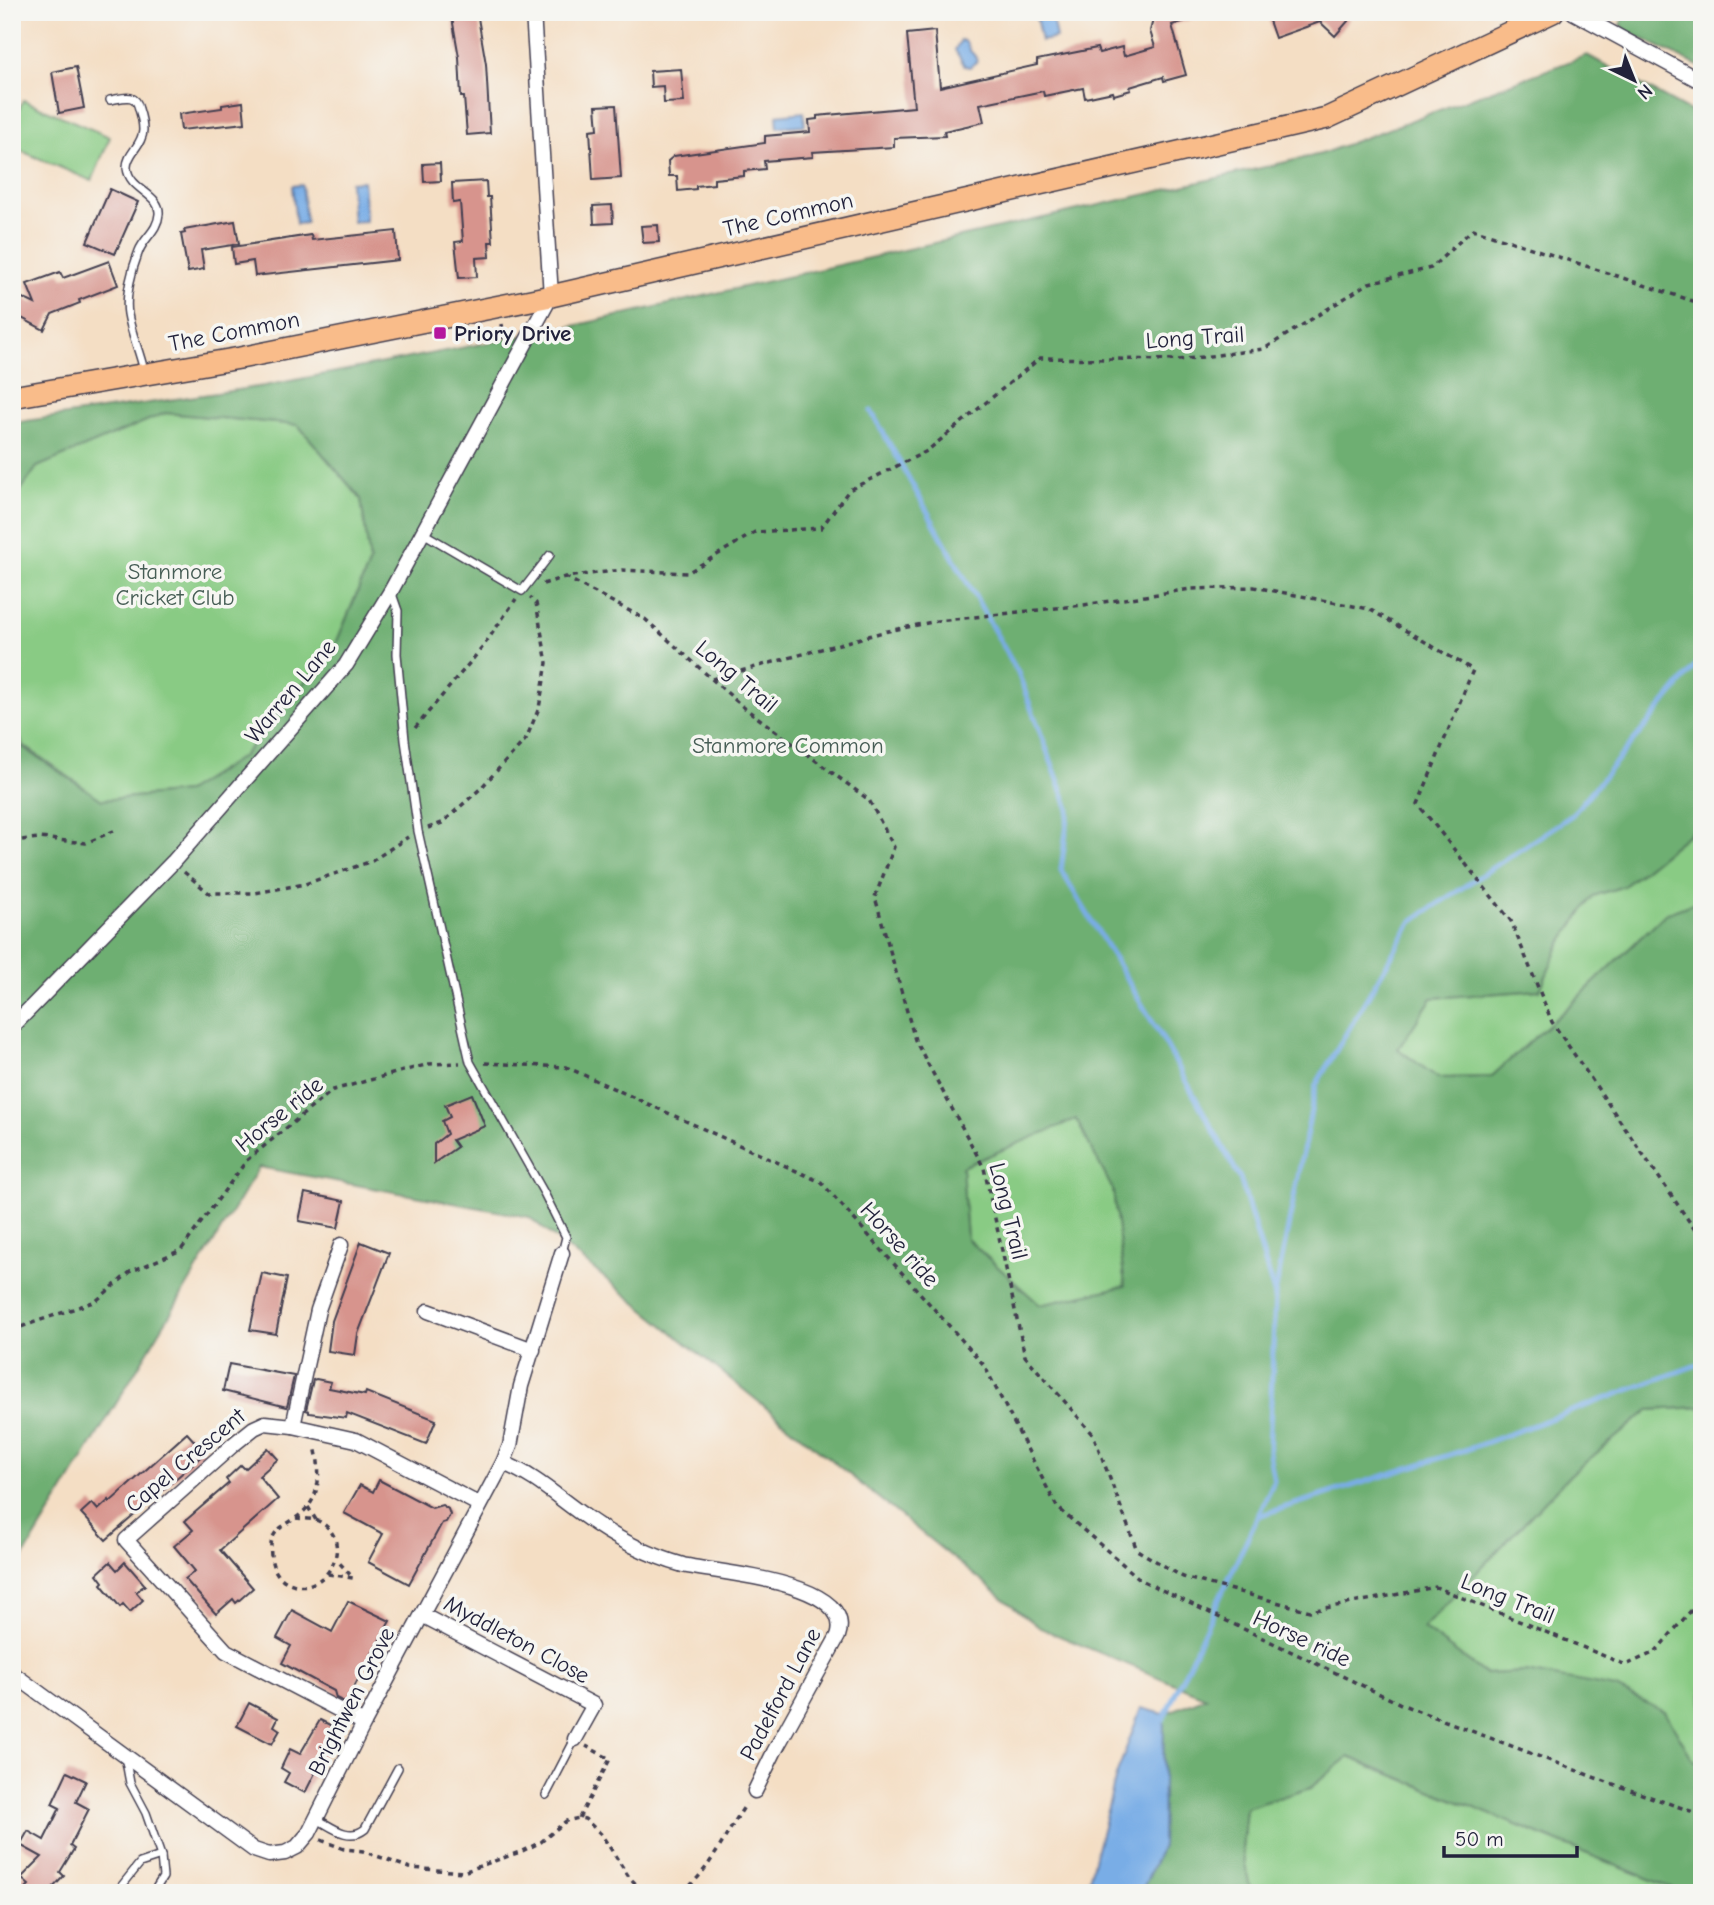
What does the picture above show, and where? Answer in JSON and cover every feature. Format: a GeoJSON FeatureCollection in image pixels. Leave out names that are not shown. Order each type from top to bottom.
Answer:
{"type":"FeatureCollection","features":[{"type":"Feature","properties":{"kind":"main road","name":"The Common"},"geometry":{"type":"LineString","coordinates":[[12,397],[145,375],[551,296],[1327,118],[1553,12]]}},
{"type":"Feature","properties":{"kind":"street"},"geometry":{"type":"LineString","coordinates":[[533,12],[551,296]]}},
{"type":"Feature","properties":{"kind":"street"},"geometry":{"type":"LineString","coordinates":[[1573,12],[1702,82]]}},
{"type":"Feature","properties":{"kind":"street","name":"Warren Lane"},"geometry":{"type":"LineString","coordinates":[[12,1027],[173,862],[346,665],[391,591],[551,296]]}},
{"type":"Feature","properties":{"kind":"street"},"geometry":{"type":"LineString","coordinates":[[293,1426],[318,1310],[341,1245]]}},
{"type":"Feature","properties":{"kind":"street","name":"Brightwen Grove"},"geometry":{"type":"LineString","coordinates":[[12,1673],[254,1850],[269,1855],[285,1853],[297,1847],[317,1819],[503,1463],[510,1446],[521,1386],[562,1253]]}},
{"type":"Feature","properties":{"kind":"street"},"geometry":{"type":"LineString","coordinates":[[428,1311],[533,1350]]}},
{"type":"Feature","properties":{"kind":"street","name":"Capel Crescent"},"geometry":{"type":"LineString","coordinates":[[365,1723],[226,1651],[126,1540],[254,1428],[265,1423],[293,1426],[356,1440],[480,1505]]}},
{"type":"Feature","properties":{"kind":"street","name":"Padelford Lane"},"geometry":{"type":"LineString","coordinates":[[503,1463],[520,1469],[543,1483],[590,1520],[635,1546],[685,1565],[778,1582],[801,1590],[835,1610],[841,1627],[838,1636],[755,1791]]}},
{"type":"Feature","properties":{"kind":"street","name":"Myddleton Close"},"geometry":{"type":"LineString","coordinates":[[422,1615],[594,1705],[575,1740]]}},
{"type":"Feature","properties":{"kind":"lane"},"geometry":{"type":"LineString","coordinates":[[110,100],[131,97],[139,104],[144,131],[127,161],[127,169],[134,185],[159,207],[159,217],[153,230],[140,248],[129,296],[128,313],[145,375]]}},
{"type":"Feature","properties":{"kind":"lane"},"geometry":{"type":"LineString","coordinates":[[423,532],[522,591],[550,555]]}},
{"type":"Feature","properties":{"kind":"lane"},"geometry":{"type":"LineString","coordinates":[[391,591],[398,611],[397,654],[405,740],[418,831],[470,1062],[566,1237],[562,1253]]}},
{"type":"Feature","properties":{"kind":"lane"},"geometry":{"type":"LineString","coordinates":[[546,1795],[575,1740]]}},
{"type":"Feature","properties":{"kind":"lane"},"geometry":{"type":"LineString","coordinates":[[124,1756],[130,1783],[155,1835],[161,1856],[163,1878],[153,1893]]}},
{"type":"Feature","properties":{"kind":"lane"},"geometry":{"type":"LineString","coordinates":[[317,1819],[347,1834],[361,1833],[398,1768]]}},
{"type":"Feature","properties":{"kind":"lane"},"geometry":{"type":"LineString","coordinates":[[116,1893],[140,1863],[161,1856]]}},
{"type":"Feature","properties":{"kind":"path","name":"Long Trail"},"geometry":{"type":"LineString","coordinates":[[1702,304],[1473,229],[1431,268],[1369,283],[1264,349],[1179,360],[1040,358],[927,451],[849,490],[821,528],[755,532],[687,573],[622,570],[565,577],[645,619],[742,706],[869,800],[894,847],[875,897],[915,1040],[984,1168],[1025,1356],[1093,1434],[1137,1550],[1183,1577],[1310,1611],[1436,1587],[1626,1665],[1656,1652],[1702,1598]]}},
{"type":"Feature","properties":{"kind":"path"},"geometry":{"type":"LineString","coordinates":[[502,318],[505,353]]}},
{"type":"Feature","properties":{"kind":"path"},"geometry":{"type":"LineString","coordinates":[[712,679],[883,632],[937,621],[1084,605],[1191,589],[1254,587],[1369,609],[1473,670],[1418,804],[1511,921],[1552,1023],[1702,1240]]}},
{"type":"Feature","properties":{"kind":"path"},"geometry":{"type":"LineString","coordinates":[[405,740],[482,648],[522,591]]}},
{"type":"Feature","properties":{"kind":"path"},"geometry":{"type":"LineString","coordinates":[[12,841],[39,838],[86,842],[118,829]]}},
{"type":"Feature","properties":{"kind":"path","name":"Horse ride"},"geometry":{"type":"LineString","coordinates":[[12,1330],[96,1301],[131,1272],[181,1250],[247,1160],[333,1090],[429,1065],[470,1062],[566,1067],[821,1182],[984,1365],[1057,1507],[1141,1580],[1403,1705],[1702,1815]]}},
{"type":"Feature","properties":{"kind":"path"},"geometry":{"type":"LineString","coordinates":[[296,1518],[324,1524],[337,1545],[336,1559],[328,1574],[313,1583],[294,1585],[285,1581],[273,1568],[271,1548],[273,1538],[284,1524],[308,1507],[319,1480],[314,1444],[316,1431]]}},
{"type":"Feature","properties":{"kind":"path"},"geometry":{"type":"LineString","coordinates":[[308,1507],[317,1521]]}},
{"type":"Feature","properties":{"kind":"path"},"geometry":{"type":"LineString","coordinates":[[328,1574],[353,1578],[336,1559]]}},
{"type":"Feature","properties":{"kind":"path"},"geometry":{"type":"LineString","coordinates":[[575,1740],[610,1759],[579,1818]]}},
{"type":"Feature","properties":{"kind":"path"},"geometry":{"type":"LineString","coordinates":[[682,1893],[708,1866],[755,1791]]}},
{"type":"Feature","properties":{"kind":"path"},"geometry":{"type":"LineString","coordinates":[[309,1833],[334,1846],[363,1851],[410,1868],[463,1872],[541,1842],[566,1821],[585,1819],[601,1834],[629,1877],[645,1893]]}},
{"type":"Feature","properties":{"kind":"green space"},"geometry":{"type":"Polygon","coordinates":[[[1634,12],[1702,12],[1702,68],[1628,32],[1620,24],[1625,16],[1634,12]]]}},
{"type":"Feature","properties":{"kind":"green space","name":"Stanmore Common"},"geometry":{"type":"Polygon","coordinates":[[[1587,55],[1702,118],[1702,823],[1624,886],[1593,896],[1559,946],[1540,990],[1432,998],[1398,1049],[1438,1078],[1491,1077],[1665,914],[1702,900],[1702,1407],[1649,1410],[1571,1474],[1423,1628],[1485,1674],[1526,1672],[1616,1688],[1665,1712],[1693,1760],[1702,1763],[1702,1893],[1684,1893],[1349,1757],[1310,1788],[1246,1808],[1242,1850],[1251,1893],[1141,1893],[1162,1846],[1164,1714],[1206,1697],[1040,1628],[529,1217],[259,1167],[12,1576],[12,740],[102,800],[186,792],[243,756],[335,646],[370,562],[361,499],[298,425],[165,413],[37,467],[12,503],[12,423],[264,386],[569,327],[1321,154],[1587,55]],[[1076,1119],[962,1167],[967,1239],[1040,1305],[1125,1286],[1113,1190],[1076,1119]]]}},
{"type":"Feature","properties":{"kind":"green space"},"geometry":{"type":"Polygon","coordinates":[[[23,100],[110,137],[92,181],[12,147],[12,124],[23,100]]]}},
{"type":"Feature","properties":{"kind":"green space","name":"Stanmore Cricket Club"},"geometry":{"type":"Polygon","coordinates":[[[165,413],[298,425],[361,499],[370,562],[335,646],[243,756],[186,792],[102,800],[23,745],[12,721],[12,503],[37,467],[165,413]]]}},
{"type":"Feature","properties":{"kind":"green space"},"geometry":{"type":"Polygon","coordinates":[[[1702,823],[1702,900],[1665,914],[1491,1077],[1438,1078],[1398,1049],[1432,998],[1540,990],[1559,946],[1593,896],[1624,886],[1702,823]]]}},
{"type":"Feature","properties":{"kind":"green space"},"geometry":{"type":"Polygon","coordinates":[[[1076,1118],[1113,1190],[1125,1286],[1040,1305],[967,1239],[962,1167],[1076,1118]]]}},
{"type":"Feature","properties":{"kind":"green space"},"geometry":{"type":"Polygon","coordinates":[[[1702,1407],[1702,1763],[1693,1760],[1665,1712],[1526,1672],[1485,1674],[1423,1628],[1571,1474],[1649,1410],[1702,1407]]]}},
{"type":"Feature","properties":{"kind":"green space"},"geometry":{"type":"Polygon","coordinates":[[[1348,1757],[1684,1893],[1251,1893],[1242,1850],[1246,1808],[1310,1788],[1348,1757]]]}},
{"type":"Feature","properties":{"kind":"water"},"geometry":{"type":"Polygon","coordinates":[[[1035,12],[1051,12],[1056,38],[1041,41],[1035,12]]]}},
{"type":"Feature","properties":{"kind":"water"},"geometry":{"type":"Polygon","coordinates":[[[961,40],[966,42],[976,56],[977,61],[970,67],[965,66],[955,50],[961,40]]]}},
{"type":"Feature","properties":{"kind":"water"},"geometry":{"type":"Polygon","coordinates":[[[804,112],[805,125],[778,127],[777,115],[804,112]]]}},
{"type":"Feature","properties":{"kind":"water"},"geometry":{"type":"Polygon","coordinates":[[[363,181],[366,221],[353,222],[350,182],[363,181]]]}},
{"type":"Feature","properties":{"kind":"water"},"geometry":{"type":"Polygon","coordinates":[[[302,185],[306,223],[296,224],[292,186],[302,185]]]}},
{"type":"Feature","properties":{"kind":"water"},"geometry":{"type":"Polygon","coordinates":[[[1141,1708],[1164,1714],[1162,1846],[1141,1893],[1128,1893],[1089,1879],[1116,1776],[1141,1708]]]}},
{"type":"Feature","properties":{"kind":"building"},"geometry":{"type":"Polygon","coordinates":[[[451,12],[477,12],[486,64],[490,133],[467,135],[459,57],[451,12]]]}},
{"type":"Feature","properties":{"kind":"building"},"geometry":{"type":"Polygon","coordinates":[[[1155,12],[1201,12],[1202,16],[1172,25],[1186,75],[1164,81],[1163,77],[1114,95],[1113,92],[1085,98],[1083,88],[1044,96],[1043,91],[980,104],[984,122],[944,131],[945,136],[894,138],[894,147],[812,152],[813,157],[764,161],[765,169],[744,171],[744,176],[714,179],[714,184],[696,186],[696,189],[678,191],[677,176],[669,176],[668,161],[674,156],[765,143],[765,136],[810,132],[809,120],[817,119],[817,116],[914,107],[907,34],[935,31],[940,87],[1037,65],[1037,60],[1097,48],[1099,53],[1122,47],[1124,56],[1155,47],[1150,31],[1155,12]]]}},
{"type":"Feature","properties":{"kind":"building"},"geometry":{"type":"Polygon","coordinates":[[[1266,12],[1342,12],[1349,20],[1335,36],[1320,22],[1275,38],[1266,12]]]}},
{"type":"Feature","properties":{"kind":"building"},"geometry":{"type":"Polygon","coordinates":[[[76,67],[84,108],[59,113],[52,72],[76,67]]]}},
{"type":"Feature","properties":{"kind":"building"},"geometry":{"type":"Polygon","coordinates":[[[681,69],[684,102],[664,103],[663,86],[651,87],[650,71],[681,69]]]}},
{"type":"Feature","properties":{"kind":"building"},"geometry":{"type":"Polygon","coordinates":[[[243,102],[245,123],[181,130],[179,114],[243,102]]]}},
{"type":"Feature","properties":{"kind":"building"},"geometry":{"type":"Polygon","coordinates":[[[616,105],[621,178],[593,180],[590,130],[598,129],[596,106],[616,105]]]}},
{"type":"Feature","properties":{"kind":"building"},"geometry":{"type":"Polygon","coordinates":[[[440,163],[441,181],[424,182],[423,164],[440,163]]]}},
{"type":"Feature","properties":{"kind":"building"},"geometry":{"type":"Polygon","coordinates":[[[486,181],[487,197],[490,197],[493,242],[489,242],[490,257],[476,258],[477,277],[459,278],[455,242],[463,241],[460,202],[453,203],[452,183],[486,181]]]}},
{"type":"Feature","properties":{"kind":"building"},"geometry":{"type":"Polygon","coordinates":[[[110,189],[138,202],[115,254],[87,242],[110,189]]]}},
{"type":"Feature","properties":{"kind":"building"},"geometry":{"type":"Polygon","coordinates":[[[612,205],[613,223],[594,224],[593,206],[612,205]]]}},
{"type":"Feature","properties":{"kind":"building"},"geometry":{"type":"Polygon","coordinates":[[[235,221],[239,244],[201,250],[204,269],[188,272],[181,234],[185,233],[184,230],[235,221]]]}},
{"type":"Feature","properties":{"kind":"building"},"geometry":{"type":"Polygon","coordinates":[[[658,225],[659,242],[643,243],[641,226],[658,225]]]}},
{"type":"Feature","properties":{"kind":"building"},"geometry":{"type":"Polygon","coordinates":[[[396,231],[398,260],[255,276],[253,261],[234,264],[232,247],[311,235],[312,240],[396,231]]]}},
{"type":"Feature","properties":{"kind":"building"},"geometry":{"type":"Polygon","coordinates":[[[109,261],[118,285],[52,314],[44,330],[12,313],[12,293],[35,304],[27,284],[60,272],[63,278],[109,261]]]}},
{"type":"Feature","properties":{"kind":"building"},"geometry":{"type":"Polygon","coordinates":[[[472,1094],[485,1126],[452,1140],[457,1147],[434,1163],[434,1144],[447,1134],[442,1121],[450,1117],[445,1105],[472,1094]]]}},
{"type":"Feature","properties":{"kind":"building"},"geometry":{"type":"Polygon","coordinates":[[[305,1193],[344,1201],[338,1228],[299,1221],[305,1193]]]}},
{"type":"Feature","properties":{"kind":"building"},"geometry":{"type":"Polygon","coordinates":[[[361,1242],[389,1253],[358,1334],[355,1355],[328,1351],[332,1321],[361,1242]]]}},
{"type":"Feature","properties":{"kind":"building"},"geometry":{"type":"Polygon","coordinates":[[[262,1273],[287,1278],[276,1334],[250,1330],[262,1273]]]}},
{"type":"Feature","properties":{"kind":"building"},"geometry":{"type":"Polygon","coordinates":[[[229,1364],[294,1376],[287,1407],[223,1391],[229,1364]]]}},
{"type":"Feature","properties":{"kind":"building"},"geometry":{"type":"Polygon","coordinates":[[[313,1380],[331,1382],[329,1388],[365,1395],[366,1392],[436,1420],[426,1444],[347,1413],[346,1418],[309,1413],[306,1410],[313,1380]]]}},
{"type":"Feature","properties":{"kind":"building"},"geometry":{"type":"Polygon","coordinates":[[[187,1433],[205,1453],[106,1540],[81,1513],[92,1503],[98,1510],[109,1500],[110,1502],[187,1433]]]}},
{"type":"Feature","properties":{"kind":"building"},"geometry":{"type":"Polygon","coordinates":[[[268,1448],[278,1459],[259,1476],[278,1499],[220,1550],[253,1588],[236,1603],[233,1599],[216,1614],[185,1579],[195,1571],[174,1546],[193,1530],[185,1521],[229,1483],[226,1479],[241,1465],[245,1469],[268,1448]]]}},
{"type":"Feature","properties":{"kind":"building"},"geometry":{"type":"Polygon","coordinates":[[[379,1480],[432,1508],[442,1505],[448,1509],[450,1515],[446,1522],[442,1523],[409,1584],[368,1562],[383,1534],[344,1513],[360,1485],[373,1492],[379,1480]]]}},
{"type":"Feature","properties":{"kind":"building"},"geometry":{"type":"Polygon","coordinates":[[[110,1562],[117,1570],[125,1562],[145,1585],[136,1592],[143,1600],[130,1612],[123,1604],[120,1607],[101,1584],[103,1582],[97,1574],[110,1562]]]}},
{"type":"Feature","properties":{"kind":"building"},"geometry":{"type":"Polygon","coordinates":[[[348,1601],[390,1621],[353,1689],[354,1696],[348,1704],[336,1698],[334,1691],[282,1663],[291,1646],[277,1638],[292,1610],[332,1632],[348,1601]]]}},
{"type":"Feature","properties":{"kind":"building"},"geometry":{"type":"Polygon","coordinates":[[[249,1703],[278,1718],[274,1726],[280,1730],[272,1744],[237,1726],[249,1703]]]}},
{"type":"Feature","properties":{"kind":"building"},"geometry":{"type":"Polygon","coordinates":[[[320,1720],[340,1730],[305,1793],[284,1782],[289,1773],[281,1768],[290,1749],[300,1754],[320,1720]]]}},
{"type":"Feature","properties":{"kind":"building"},"geometry":{"type":"Polygon","coordinates":[[[67,1772],[86,1781],[76,1802],[89,1809],[70,1846],[74,1849],[60,1872],[64,1876],[48,1893],[21,1893],[29,1885],[21,1878],[42,1857],[20,1845],[28,1831],[44,1840],[60,1808],[52,1804],[67,1772]]]}},
{"type":"Feature","properties":{"kind":"waterway"},"geometry":{"type":"LineString","coordinates":[[871,411],[1018,673],[1069,809],[1061,870],[1161,1036],[1240,1178],[1275,1296],[1269,1453],[1274,1481],[1163,1720]]}},
{"type":"Feature","properties":{"kind":"waterway"},"geometry":{"type":"LineString","coordinates":[[1275,1294],[1316,1085],[1412,921],[1572,815],[1702,658]]}},
{"type":"Feature","properties":{"kind":"waterway"},"geometry":{"type":"LineString","coordinates":[[1258,1516],[1471,1448],[1702,1363]]}},
{"type":"Feature","properties":{"kind":"place","name":"Priory Drive"},"geometry":{"type":"Point","coordinates":[440,333]}}]}
